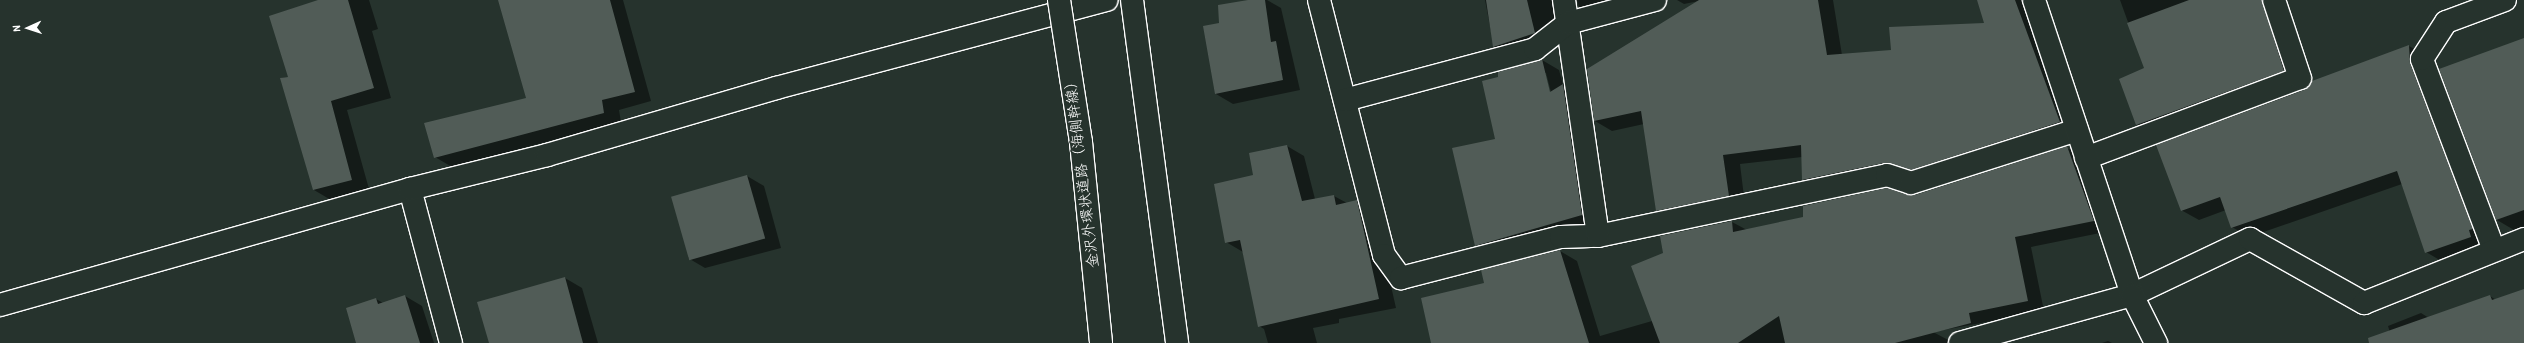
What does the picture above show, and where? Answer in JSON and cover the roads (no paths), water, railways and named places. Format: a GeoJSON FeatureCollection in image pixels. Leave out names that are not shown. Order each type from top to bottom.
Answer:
{"type":"FeatureCollection","features":[{"type":"Feature","properties":{"kind":"street","name":"金沢外環状道路（海側幹線）"},"geometry":{"type":"LineString","coordinates":[[1059,0],[1081,142],[1101,343]]}},
{"type":"Feature","properties":{"kind":"street"},"geometry":{"type":"LineString","coordinates":[[0,305],[410,189],[547,155],[776,88],[1106,0]]}},
{"type":"Feature","properties":{"kind":"street"},"geometry":{"type":"LineString","coordinates":[[1132,0],[1177,343]]}},
{"type":"Feature","properties":{"kind":"street"},"geometry":{"type":"LineString","coordinates":[[1319,0],[1384,255],[1401,278],[1561,237],[1598,236],[1887,176],[1911,183],[2077,130]]}},
{"type":"Feature","properties":{"kind":"street"},"geometry":{"type":"LineString","coordinates":[[1564,0],[1598,236]]}},
{"type":"Feature","properties":{"kind":"street"},"geometry":{"type":"LineString","coordinates":[[1345,100],[1535,49],[1568,23],[1655,0]]}},
{"type":"Feature","properties":{"kind":"street"},"geometry":{"type":"LineString","coordinates":[[2034,0],[2132,295],[2156,343]]}},
{"type":"Feature","properties":{"kind":"street"},"geometry":{"type":"LineString","coordinates":[[2086,158],[2300,78],[2274,0]]}},
{"type":"Feature","properties":{"kind":"street"},"geometry":{"type":"LineString","coordinates":[[2494,250],[2422,59],[2446,22],[2505,0]]}},
{"type":"Feature","properties":{"kind":"street"},"geometry":{"type":"LineString","coordinates":[[410,189],[451,343]]}},
{"type":"Feature","properties":{"kind":"street"},"geometry":{"type":"LineString","coordinates":[[1960,343],[2001,338],[2132,295],[2250,239],[2364,303],[2524,239]]}}]}
